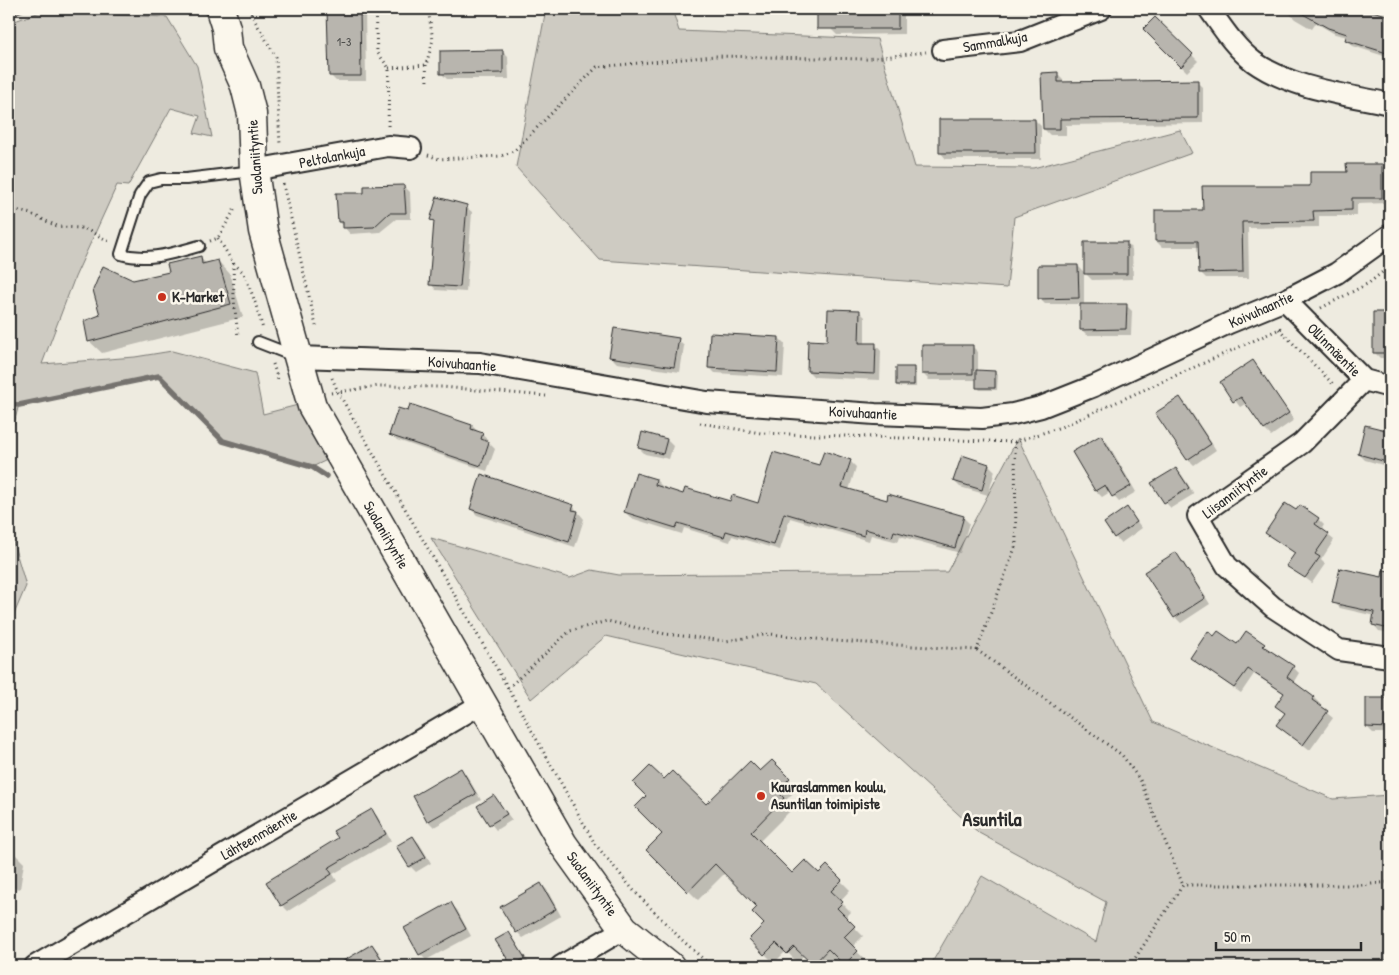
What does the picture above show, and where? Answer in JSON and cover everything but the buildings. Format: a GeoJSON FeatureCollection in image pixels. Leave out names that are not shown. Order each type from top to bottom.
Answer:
{"type":"FeatureCollection","features":[{"type":"Feature","properties":{"kind":"street","name":"Suolaniityntie"},"geometry":{"type":"LineString","coordinates":[[220,9],[226,28],[228,48],[246,86],[252,114],[254,170],[263,231],[312,406],[564,844],[624,929],[670,966]]}},
{"type":"Feature","properties":{"kind":"street","name":"Sammalkuja"},"geometry":{"type":"LineString","coordinates":[[943,50],[1020,41],[1101,9]]}},
{"type":"Feature","properties":{"kind":"street"},"geometry":{"type":"LineString","coordinates":[[1209,9],[1232,40],[1254,61],[1285,78],[1322,89],[1390,104]]}},
{"type":"Feature","properties":{"kind":"street","name":"Suolaniityntie"},"geometry":{"type":"LineString","coordinates":[[189,11],[228,48]]}},
{"type":"Feature","properties":{"kind":"street","name":"Peltolankuja"},"geometry":{"type":"LineString","coordinates":[[254,170],[280,167],[388,146],[411,148]]}},
{"type":"Feature","properties":{"kind":"street","name":"Koivuhaantie"},"geometry":{"type":"LineString","coordinates":[[297,357],[480,363],[707,402],[875,414],[982,418],[1013,414],[1041,407],[1094,386],[1285,300],[1337,273],[1390,235]]}},
{"type":"Feature","properties":{"kind":"street","name":"Ollinmäentie"},"geometry":{"type":"LineString","coordinates":[[1285,300],[1364,380],[1390,387]]}},
{"type":"Feature","properties":{"kind":"street","name":"Liisanniityntie"},"geometry":{"type":"LineString","coordinates":[[1364,380],[1302,443],[1198,516],[1227,566],[1272,607],[1338,650],[1390,657]]}},
{"type":"Feature","properties":{"kind":"street","name":"Lähteenmäentie"},"geometry":{"type":"LineString","coordinates":[[35,966],[483,703]]}},
{"type":"Feature","properties":{"kind":"street"},"geometry":{"type":"LineString","coordinates":[[561,966],[624,929]]}},
{"type":"Feature","properties":{"kind":"lane"},"geometry":{"type":"LineString","coordinates":[[199,246],[162,256],[133,257],[121,254],[140,195],[149,182],[161,179],[186,179],[254,170]]}},
{"type":"Feature","properties":{"kind":"lane"},"geometry":{"type":"LineString","coordinates":[[258,342],[297,357]]}},
{"type":"Feature","properties":{"kind":"path"},"geometry":{"type":"LineString","coordinates":[[107,9],[189,11],[194,9]]}},
{"type":"Feature","properties":{"kind":"path"},"geometry":{"type":"LineString","coordinates":[[175,9],[189,11]]}},
{"type":"Feature","properties":{"kind":"path"},"geometry":{"type":"LineString","coordinates":[[248,9],[276,57],[280,167],[284,194],[324,358],[338,392],[596,844],[636,892],[681,939],[711,966]]}},
{"type":"Feature","properties":{"kind":"path"},"geometry":{"type":"LineString","coordinates":[[375,9],[377,52],[388,68],[388,146]]}},
{"type":"Feature","properties":{"kind":"path"},"geometry":{"type":"LineString","coordinates":[[427,82],[426,65],[433,40],[428,9]]}},
{"type":"Feature","properties":{"kind":"path"},"geometry":{"type":"LineString","coordinates":[[411,148],[439,160],[501,156],[514,151],[596,67],[715,56],[866,59],[943,50]]}},
{"type":"Feature","properties":{"kind":"path"},"geometry":{"type":"LineString","coordinates":[[388,68],[426,65]]}},
{"type":"Feature","properties":{"kind":"path"},"geometry":{"type":"LineString","coordinates":[[9,208],[30,214],[59,227],[83,228],[110,240],[121,254]]}},
{"type":"Feature","properties":{"kind":"path"},"geometry":{"type":"LineString","coordinates":[[233,262],[234,300],[238,337]]}},
{"type":"Feature","properties":{"kind":"path"},"geometry":{"type":"LineString","coordinates":[[1279,329],[1346,397]]}},
{"type":"Feature","properties":{"kind":"path"},"geometry":{"type":"LineString","coordinates":[[977,650],[1016,545],[1015,442]]}},
{"type":"Feature","properties":{"kind":"path"},"geometry":{"type":"LineString","coordinates":[[508,688],[570,631],[607,621],[664,634],[726,641],[770,634],[835,641],[977,650],[1122,755],[1140,780],[1183,886]]}},
{"type":"Feature","properties":{"kind":"path"},"geometry":{"type":"LineString","coordinates":[[1183,886],[1390,882]]}},
{"type":"Feature","properties":{"kind":"path"},"geometry":{"type":"LineString","coordinates":[[1130,966],[1183,886]]}},
{"type":"Feature","properties":{"kind":"shaded area"},"geometry":{"type":"Polygon","coordinates":[[[546,9],[672,9],[679,31],[877,39],[915,167],[1033,168],[1180,130],[1192,153],[1014,217],[1007,288],[600,260],[516,167],[546,9]]]}},
{"type":"Feature","properties":{"kind":"shaded area"},"geometry":{"type":"Polygon","coordinates":[[[40,12],[167,17],[197,66],[212,137],[194,133],[200,116],[171,108],[128,186],[117,185],[75,277],[42,364],[135,357],[172,351],[255,373],[263,414],[298,405],[327,460],[312,467],[223,441],[159,376],[19,404],[9,443],[9,23],[40,12]]]}},
{"type":"Feature","properties":{"kind":"shaded area"},"geometry":{"type":"Polygon","coordinates":[[[1018,438],[1153,722],[1333,799],[1390,795],[1390,960],[1237,966],[930,966],[982,876],[1096,942],[1106,902],[979,833],[816,684],[606,636],[531,699],[431,538],[570,578],[592,570],[619,575],[947,572],[1018,438]]]}},
{"type":"Feature","properties":{"kind":"shaded area"},"geometry":{"type":"Polygon","coordinates":[[[9,528],[26,586],[9,626],[9,528]]]}},
{"type":"Feature","properties":{"kind":"waterway"},"geometry":{"type":"LineString","coordinates":[[9,14],[22,9]]}},
{"type":"Feature","properties":{"kind":"waterway"},"geometry":{"type":"LineString","coordinates":[[9,404],[19,405],[159,376],[223,441],[312,467],[326,476]]}},
{"type":"Feature","properties":{"kind":"place","name":"K-Market"},"geometry":{"type":"Point","coordinates":[162,297]}},
{"type":"Feature","properties":{"kind":"place","name":"Kauraslammen koulu, Asuntilan toimipiste"},"geometry":{"type":"Point","coordinates":[761,796]}},
{"type":"Feature","properties":{"kind":"district","name":"Asuntila"},"geometry":{"type":"Point","coordinates":[992,819]}}]}
